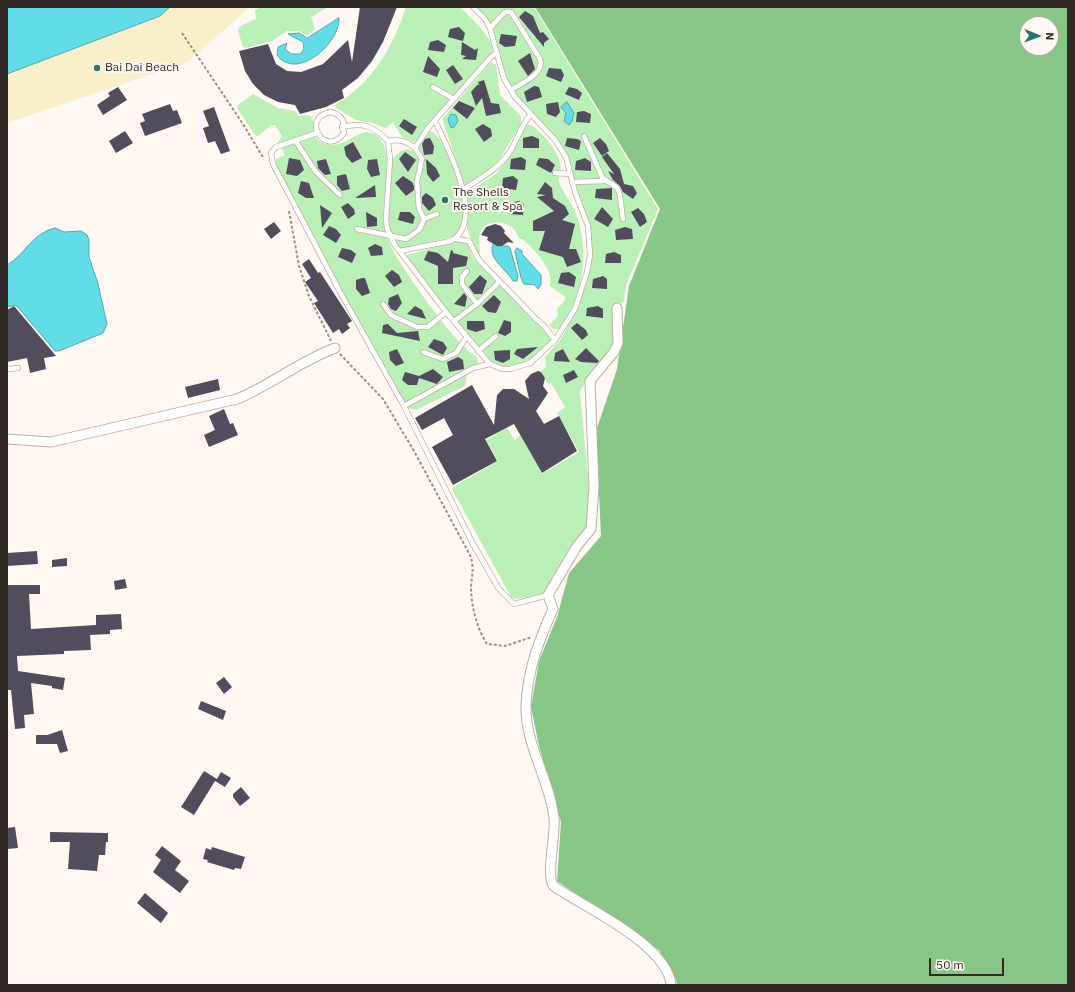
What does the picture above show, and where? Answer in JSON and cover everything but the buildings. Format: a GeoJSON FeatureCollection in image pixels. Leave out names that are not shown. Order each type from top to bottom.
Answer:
{"type":"FeatureCollection","features":[{"type":"Feature","properties":{"kind":"street"},"geometry":{"type":"LineString","coordinates":[[617,308],[618,343],[614,352],[590,381],[594,487],[591,529],[577,546],[548,595],[553,610],[542,634],[529,679],[526,707],[529,731],[538,761],[547,783],[555,820],[551,875],[553,884],[563,892],[640,940],[662,964],[668,973],[671,985]]}},
{"type":"Feature","properties":{"kind":"street"},"geometry":{"type":"LineString","coordinates":[[7,439],[51,442],[237,399],[318,354],[335,348]]}},
{"type":"Feature","properties":{"kind":"lane"},"geometry":{"type":"LineString","coordinates":[[342,127],[352,124],[371,126],[388,141],[390,158],[386,218],[390,237],[406,262],[466,338],[490,364],[502,369],[510,369],[530,363],[555,340],[575,309],[582,290],[590,255],[588,226],[572,182],[566,157],[555,140],[531,114],[504,79],[490,28],[485,19],[473,7]]}},
{"type":"Feature","properties":{"kind":"lane"},"geometry":{"type":"LineString","coordinates":[[490,28],[505,12],[511,12],[540,59],[541,63],[539,72],[511,90]]}},
{"type":"Feature","properties":{"kind":"lane"},"geometry":{"type":"LineString","coordinates":[[415,148],[428,128],[475,77],[491,57],[497,53]]}},
{"type":"Feature","properties":{"kind":"lane"},"geometry":{"type":"LineString","coordinates":[[433,87],[454,99]]}},
{"type":"Feature","properties":{"kind":"lane"},"geometry":{"type":"LineString","coordinates":[[331,112],[339,115],[344,123],[342,127],[344,133],[337,140],[332,141],[323,139],[317,133],[316,127],[318,118],[331,112]]}},
{"type":"Feature","properties":{"kind":"lane"},"geometry":{"type":"LineString","coordinates":[[464,189],[498,166],[511,150],[526,120],[531,114]]}},
{"type":"Feature","properties":{"kind":"lane"},"geometry":{"type":"LineString","coordinates":[[435,121],[456,165],[464,189],[466,214],[464,225],[456,239]]}},
{"type":"Feature","properties":{"kind":"lane"},"geometry":{"type":"LineString","coordinates":[[317,133],[295,140],[272,150],[270,153],[273,164],[340,292],[404,406],[473,544],[499,589],[514,604],[548,595]]}},
{"type":"Feature","properties":{"kind":"lane"},"geometry":{"type":"LineString","coordinates":[[584,136],[605,181],[616,188],[619,194],[623,219]]}},
{"type":"Feature","properties":{"kind":"lane"},"geometry":{"type":"LineString","coordinates":[[295,140],[316,172],[340,195]]}},
{"type":"Feature","properties":{"kind":"lane"},"geometry":{"type":"LineString","coordinates":[[388,141],[405,141],[415,148],[422,159],[416,181],[419,209],[424,219]]}},
{"type":"Feature","properties":{"kind":"lane"},"geometry":{"type":"LineString","coordinates":[[555,173],[570,174]]}},
{"type":"Feature","properties":{"kind":"lane"},"geometry":{"type":"LineString","coordinates":[[572,182],[605,181]]}},
{"type":"Feature","properties":{"kind":"lane"},"geometry":{"type":"LineString","coordinates":[[357,229],[374,231],[390,237],[406,239],[413,236],[419,230],[424,219],[437,214]]}},
{"type":"Feature","properties":{"kind":"lane"},"geometry":{"type":"LineString","coordinates":[[400,251],[456,239],[469,240],[479,260],[544,326],[555,340]]}},
{"type":"Feature","properties":{"kind":"lane"},"geometry":{"type":"LineString","coordinates":[[467,271],[462,277],[462,284],[477,304]]}},
{"type":"Feature","properties":{"kind":"lane"},"geometry":{"type":"LineString","coordinates":[[454,321],[477,304],[499,282]]}},
{"type":"Feature","properties":{"kind":"lane"},"geometry":{"type":"LineString","coordinates":[[382,304],[391,315],[417,327],[428,327],[446,312]]}},
{"type":"Feature","properties":{"kind":"lane"},"geometry":{"type":"LineString","coordinates":[[478,351],[496,336]]}},
{"type":"Feature","properties":{"kind":"lane"},"geometry":{"type":"LineString","coordinates":[[423,352],[443,359],[456,353],[466,338]]}},
{"type":"Feature","properties":{"kind":"lane"},"geometry":{"type":"LineString","coordinates":[[404,406],[473,368],[490,364]]}},
{"type":"Feature","properties":{"kind":"lane"},"geometry":{"type":"LineString","coordinates":[[7,369],[18,368]]}},
{"type":"Feature","properties":{"kind":"path"},"geometry":{"type":"LineString","coordinates":[[182,33],[243,124],[268,165]]}},
{"type":"Feature","properties":{"kind":"path"},"geometry":{"type":"LineString","coordinates":[[289,208],[299,266],[309,296],[335,348],[383,399],[414,451],[471,556],[474,570],[471,588],[480,634],[487,644],[505,646],[542,634]]}},
{"type":"Feature","properties":{"kind":"green space"},"geometry":{"type":"Polygon","coordinates":[[[261,7],[328,7],[311,17],[315,29],[307,35],[299,31],[287,31],[272,41],[246,48],[243,47],[238,31],[240,26],[256,19],[255,10],[261,7]]]}},
{"type":"Feature","properties":{"kind":"green space"},"geometry":{"type":"Polygon","coordinates":[[[406,7],[460,7],[480,27],[491,42],[493,52],[418,140],[413,142],[402,137],[393,122],[386,128],[372,123],[356,120],[336,108],[336,104],[349,96],[371,75],[388,49],[406,7]]]}},
{"type":"Feature","properties":{"kind":"green space"},"geometry":{"type":"Polygon","coordinates":[[[474,7],[534,7],[658,209],[626,285],[624,301],[613,308],[616,334],[613,348],[587,380],[580,392],[591,510],[589,528],[547,593],[516,599],[511,597],[453,491],[453,487],[498,461],[486,440],[507,428],[515,440],[520,435],[542,474],[579,452],[557,413],[565,407],[551,383],[548,384],[541,371],[546,367],[545,357],[561,339],[579,306],[588,273],[591,240],[566,155],[516,96],[505,79],[494,34],[474,7]]]}},
{"type":"Feature","properties":{"kind":"green space"},"geometry":{"type":"Polygon","coordinates":[[[535,7],[1068,7],[1068,985],[677,985],[676,979],[659,950],[557,881],[561,822],[539,746],[531,707],[539,661],[557,617],[569,573],[601,536],[596,431],[617,369],[629,286],[660,209],[535,7]]]}},
{"type":"Feature","properties":{"kind":"green space"},"geometry":{"type":"Polygon","coordinates":[[[491,62],[496,65],[500,95],[521,116],[521,124],[496,166],[466,184],[464,183],[442,119],[491,62]]]}},
{"type":"Feature","properties":{"kind":"green space"},"geometry":{"type":"Polygon","coordinates":[[[253,94],[278,108],[295,111],[299,116],[307,115],[311,117],[313,120],[315,135],[318,140],[323,143],[331,145],[338,144],[345,142],[356,135],[368,132],[374,134],[381,141],[386,150],[387,162],[383,214],[384,224],[391,247],[397,258],[444,323],[456,338],[477,357],[478,365],[476,370],[467,373],[465,386],[416,410],[406,408],[341,291],[275,164],[276,159],[285,155],[278,142],[282,136],[275,125],[271,125],[258,136],[255,135],[237,108],[238,105],[253,94]]]}},
{"type":"Feature","properties":{"kind":"green space"},"geometry":{"type":"Polygon","coordinates":[[[527,124],[531,125],[546,138],[555,150],[561,170],[559,182],[575,211],[583,242],[582,272],[579,286],[575,301],[561,329],[553,329],[549,325],[558,316],[557,309],[565,300],[565,297],[550,286],[551,280],[546,266],[532,248],[520,239],[514,229],[509,225],[494,223],[485,226],[482,229],[479,238],[480,253],[478,254],[467,229],[467,193],[496,174],[512,152],[527,124]]]}},
{"type":"Feature","properties":{"kind":"green space"},"geometry":{"type":"Polygon","coordinates":[[[430,131],[437,135],[449,156],[462,198],[463,221],[455,236],[401,249],[394,240],[390,230],[388,218],[387,206],[392,159],[401,151],[408,149],[415,152],[427,132],[430,131]]]}},
{"type":"Feature","properties":{"kind":"green space"},"geometry":{"type":"Polygon","coordinates":[[[456,241],[466,242],[474,259],[551,337],[551,342],[529,360],[512,367],[499,367],[490,363],[467,338],[406,258],[408,255],[456,241]]]}},
{"type":"Feature","properties":{"kind":"sand","name":"Bai Dai Beach"},"geometry":{"type":"Polygon","coordinates":[[[170,7],[250,7],[188,62],[7,123],[7,74],[160,16],[170,7]]]}},
{"type":"Feature","properties":{"kind":"water"},"geometry":{"type":"Polygon","coordinates":[[[7,7],[170,7],[160,16],[7,74],[7,7]]]}},
{"type":"Feature","properties":{"kind":"water"},"geometry":{"type":"Polygon","coordinates":[[[339,18],[338,28],[333,38],[316,56],[295,64],[285,62],[277,55],[278,47],[287,43],[285,49],[291,54],[300,54],[304,49],[303,42],[288,34],[299,33],[307,38],[339,18]]]}},
{"type":"Feature","properties":{"kind":"water"},"geometry":{"type":"Polygon","coordinates":[[[567,102],[574,113],[572,121],[569,125],[564,121],[566,113],[561,107],[567,102]]]}},
{"type":"Feature","properties":{"kind":"water"},"geometry":{"type":"Polygon","coordinates":[[[451,114],[456,115],[458,121],[454,127],[451,128],[448,120],[451,114]]]}},
{"type":"Feature","properties":{"kind":"water"},"geometry":{"type":"Polygon","coordinates":[[[55,228],[64,232],[81,231],[87,235],[89,240],[89,257],[98,284],[107,324],[103,333],[59,351],[55,351],[16,305],[7,307],[7,265],[40,234],[55,228]]]}},
{"type":"Feature","properties":{"kind":"water"},"geometry":{"type":"Polygon","coordinates":[[[494,242],[497,246],[508,246],[510,248],[518,276],[517,281],[513,281],[494,258],[492,248],[494,242]]]}},
{"type":"Feature","properties":{"kind":"water"},"geometry":{"type":"Polygon","coordinates":[[[517,248],[522,251],[522,254],[541,275],[541,285],[538,289],[535,285],[524,284],[521,278],[515,252],[517,248]]]}},
{"type":"Feature","properties":{"kind":"place","name":"Bai Dai Beach"},"geometry":{"type":"Point","coordinates":[97,68]}},
{"type":"Feature","properties":{"kind":"place","name":"The Shells Resort & Spa"},"geometry":{"type":"Point","coordinates":[445,200]}}]}
